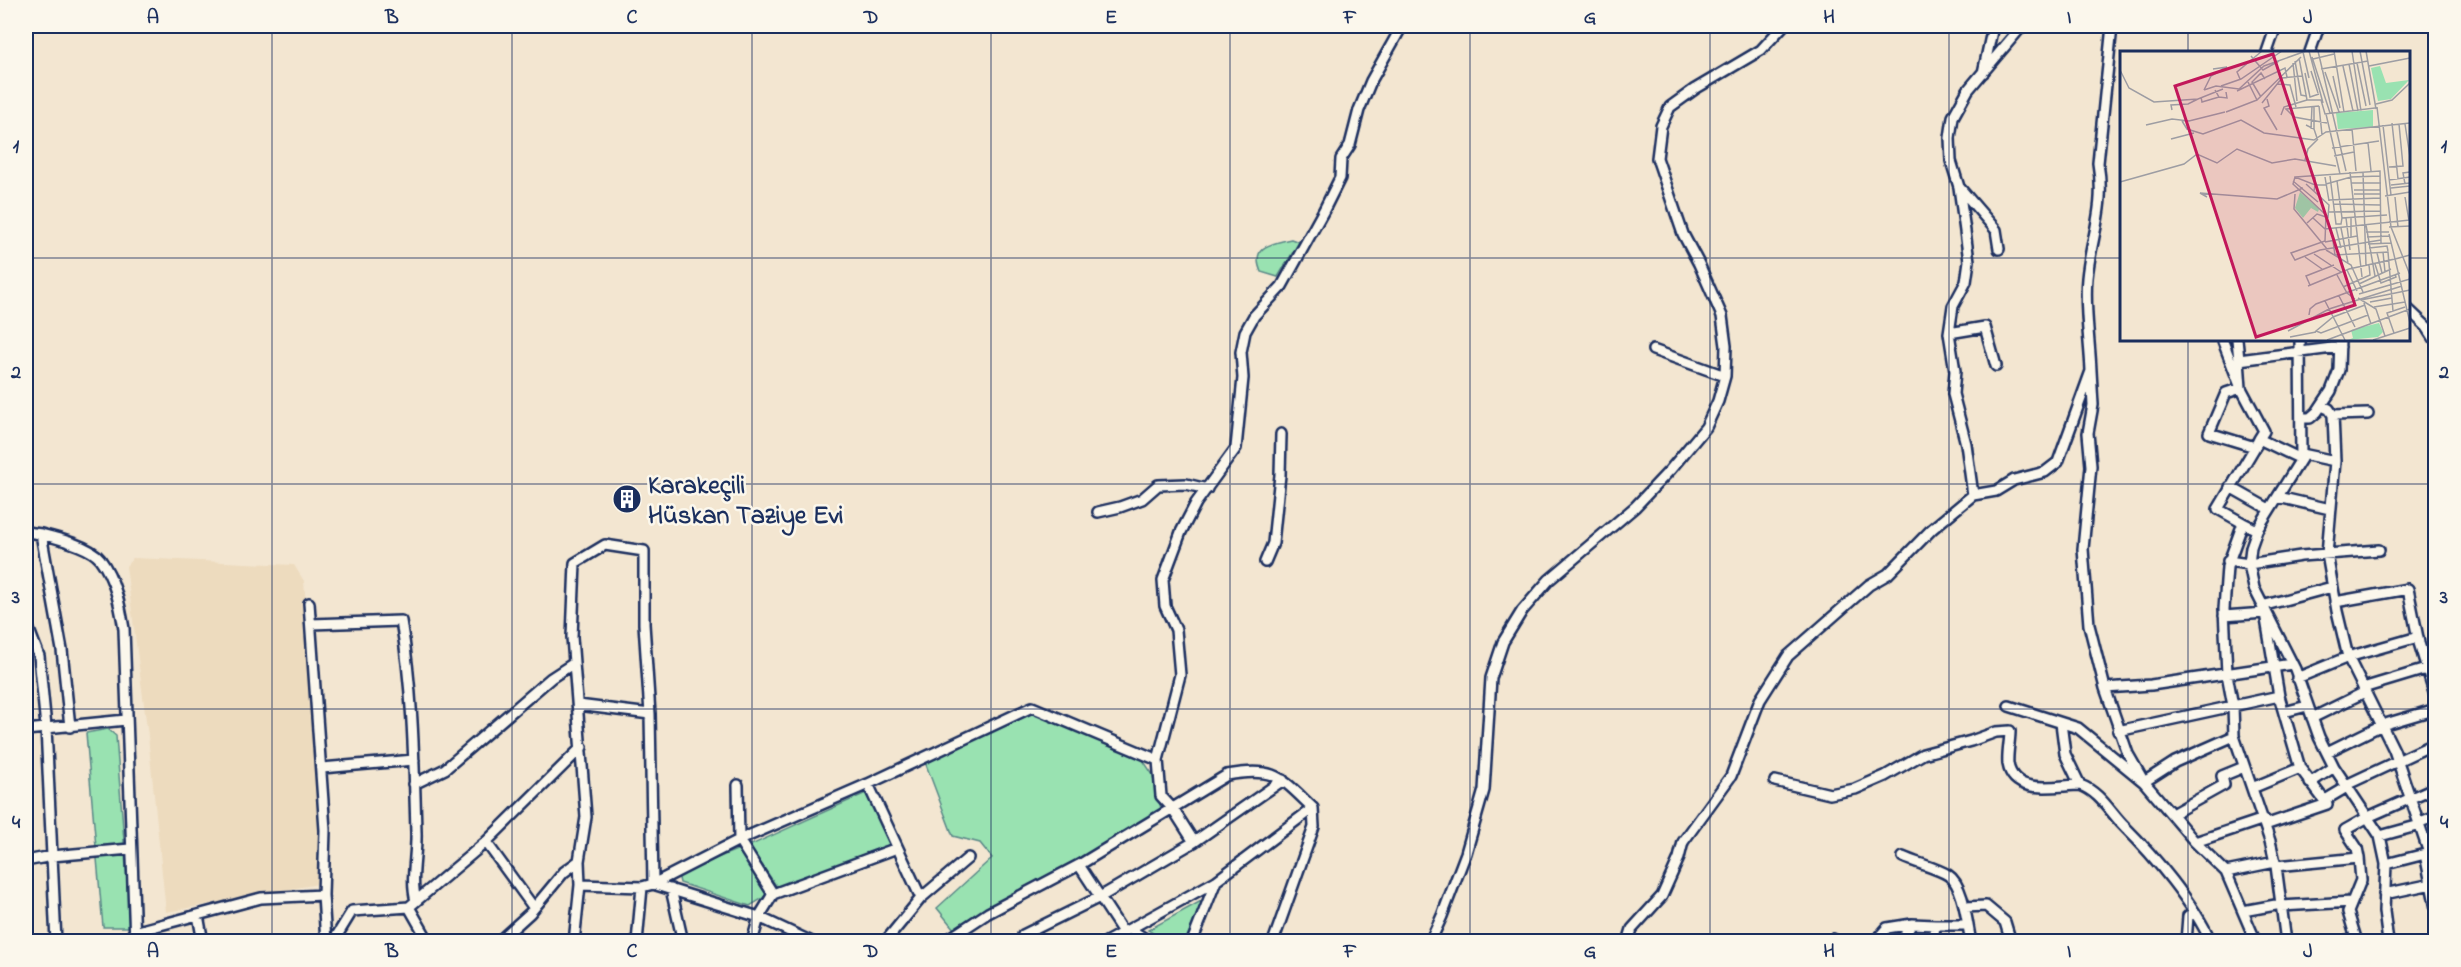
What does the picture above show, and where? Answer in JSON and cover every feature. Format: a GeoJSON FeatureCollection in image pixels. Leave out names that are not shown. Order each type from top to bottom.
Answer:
{"type":"FeatureCollection","features":[{"type":"Feature","properties":{"kind":"street"},"geometry":{"type":"LineString","coordinates":[[1194,842],[1173,809],[1161,796],[1158,760],[1180,675],[1176,630],[1165,606],[1163,580],[1181,532],[1196,503],[1236,448],[1243,378],[1241,352],[1245,332],[1254,316],[1282,286],[1324,210],[1340,178],[1341,159],[1350,145],[1359,110],[1371,81],[1402,26]]}},
{"type":"Feature","properties":{"kind":"street"},"geometry":{"type":"LineString","coordinates":[[1430,942],[1466,853],[1484,790],[1491,678],[1503,642],[1522,611],[1549,580],[1635,507],[1706,427],[1718,401],[1725,376],[1726,346],[1722,316],[1683,234],[1657,158],[1661,126],[1671,107],[1695,89],[1761,50],[1783,26]]}},
{"type":"Feature","properties":{"kind":"street"},"geometry":{"type":"LineString","coordinates":[[1982,75],[1993,26]]}},
{"type":"Feature","properties":{"kind":"street"},"geometry":{"type":"LineString","coordinates":[[1973,495],[1966,444],[1953,394],[1955,371],[1948,333],[1953,306],[1966,282],[1969,261],[1959,187],[1951,161],[1950,138],[1953,117],[1968,90],[2022,26]]}},
{"type":"Feature","properties":{"kind":"street"},"geometry":{"type":"LineString","coordinates":[[2112,26],[2098,163],[2102,185],[2101,206],[2086,279],[2093,405],[2088,433],[2091,466],[2083,549],[2089,625],[2105,688],[2118,731],[2144,782]]}},
{"type":"Feature","properties":{"kind":"street"},"geometry":{"type":"LineString","coordinates":[[2267,51],[2276,26]]}},
{"type":"Feature","properties":{"kind":"street"},"geometry":{"type":"LineString","coordinates":[[2310,51],[2319,26]]}},
{"type":"Feature","properties":{"kind":"street"},"geometry":{"type":"LineString","coordinates":[[1959,187],[1996,230],[1999,249]]}},
{"type":"Feature","properties":{"kind":"street"},"geometry":{"type":"LineString","coordinates":[[2410,310],[2427,327],[2436,341]]}},
{"type":"Feature","properties":{"kind":"street"},"geometry":{"type":"LineString","coordinates":[[1948,333],[1985,327],[1996,366]]}},
{"type":"Feature","properties":{"kind":"street"},"geometry":{"type":"LineString","coordinates":[[2222,340],[2241,388],[2264,431],[2218,509],[2257,530]]}},
{"type":"Feature","properties":{"kind":"street"},"geometry":{"type":"LineString","coordinates":[[2237,340],[2241,388]]}},
{"type":"Feature","properties":{"kind":"street"},"geometry":{"type":"LineString","coordinates":[[2300,340],[2301,456],[2257,530],[2251,547],[2249,564],[2254,588],[2292,664],[2307,706],[2334,767],[2380,836],[2386,864],[2384,894],[2388,942]]}},
{"type":"Feature","properties":{"kind":"street"},"geometry":{"type":"LineString","coordinates":[[2239,360],[2340,343],[2339,370],[2322,406],[2310,418],[2301,418]]}},
{"type":"Feature","properties":{"kind":"street"},"geometry":{"type":"LineString","coordinates":[[1653,350],[1725,376]]}},
{"type":"Feature","properties":{"kind":"street"},"geometry":{"type":"LineString","coordinates":[[1628,942],[1632,929],[1662,896],[1679,858],[1683,842],[1731,776],[1760,700],[1788,656],[1869,585],[1888,574],[1932,529],[1973,495],[1996,491],[2014,480],[2045,472],[2058,462],[2091,371]]}},
{"type":"Feature","properties":{"kind":"street"},"geometry":{"type":"LineString","coordinates":[[2241,388],[2226,393],[2209,433],[2257,443],[2301,456],[2335,461]]}},
{"type":"Feature","properties":{"kind":"street"},"geometry":{"type":"LineString","coordinates":[[2322,406],[2329,409],[2333,415],[2335,461],[2327,554],[2335,602],[2348,657],[2398,759],[2430,853],[2436,908]]}},
{"type":"Feature","properties":{"kind":"street"},"geometry":{"type":"LineString","coordinates":[[2333,415],[2368,414]]}},
{"type":"Feature","properties":{"kind":"street"},"geometry":{"type":"LineString","coordinates":[[1265,562],[1273,543],[1280,475],[1281,434]]}},
{"type":"Feature","properties":{"kind":"street"},"geometry":{"type":"LineString","coordinates":[[1098,512],[1142,499],[1158,485],[1186,484],[1207,489]]}},
{"type":"Feature","properties":{"kind":"street"},"geometry":{"type":"LineString","coordinates":[[2230,487],[2269,509]]}},
{"type":"Feature","properties":{"kind":"street"},"geometry":{"type":"LineString","coordinates":[[2278,497],[2330,509]]}},
{"type":"Feature","properties":{"kind":"street"},"geometry":{"type":"LineString","coordinates":[[2243,523],[2228,561],[2224,616],[2227,674],[2233,706],[2234,736],[2265,822],[2276,864],[2286,942]]}},
{"type":"Feature","properties":{"kind":"street"},"geometry":{"type":"LineString","coordinates":[[26,532],[66,540],[99,558],[120,599],[124,629],[130,849],[135,937]]}},
{"type":"Feature","properties":{"kind":"street"},"geometry":{"type":"LineString","coordinates":[[41,534],[62,650],[70,726]]}},
{"type":"Feature","properties":{"kind":"street"},"geometry":{"type":"LineString","coordinates":[[574,942],[580,885],[579,861],[586,817],[572,637],[575,562],[605,545],[644,551],[644,624],[650,714],[653,884]]}},
{"type":"Feature","properties":{"kind":"street"},"geometry":{"type":"LineString","coordinates":[[2228,561],[2249,564],[2379,550]]}},
{"type":"Feature","properties":{"kind":"street"},"geometry":{"type":"LineString","coordinates":[[2224,616],[2263,609],[2332,587]]}},
{"type":"Feature","properties":{"kind":"street"},"geometry":{"type":"LineString","coordinates":[[2335,602],[2408,590],[2426,669],[2436,698]]}},
{"type":"Feature","properties":{"kind":"street"},"geometry":{"type":"LineString","coordinates":[[309,603],[322,768],[325,830],[323,895],[326,942]]}},
{"type":"Feature","properties":{"kind":"street"},"geometry":{"type":"LineString","coordinates":[[2196,842],[2327,804],[2300,768],[2279,696],[2276,666],[2263,609]]}},
{"type":"Feature","properties":{"kind":"street"},"geometry":{"type":"LineString","coordinates":[[311,624],[400,621],[405,647],[414,760],[416,837],[413,904],[429,942]]}},
{"type":"Feature","properties":{"kind":"street"},"geometry":{"type":"LineString","coordinates":[[26,622],[39,656],[46,727],[56,942]]}},
{"type":"Feature","properties":{"kind":"street"},"geometry":{"type":"LineString","coordinates":[[2297,678],[2348,657],[2418,637]]}},
{"type":"Feature","properties":{"kind":"street"},"geometry":{"type":"LineString","coordinates":[[414,784],[445,769],[550,678],[574,663]]}},
{"type":"Feature","properties":{"kind":"street"},"geometry":{"type":"LineString","coordinates":[[2105,688],[2151,685],[2292,664]]}},
{"type":"Feature","properties":{"kind":"street"},"geometry":{"type":"LineString","coordinates":[[2312,718],[2364,690],[2426,669]]}},
{"type":"Feature","properties":{"kind":"street"},"geometry":{"type":"LineString","coordinates":[[2118,731],[2279,696]]}},
{"type":"Feature","properties":{"kind":"street"},"geometry":{"type":"LineString","coordinates":[[578,705],[650,714]]}},
{"type":"Feature","properties":{"kind":"street"},"geometry":{"type":"LineString","coordinates":[[2009,706],[2078,728],[2144,782],[2196,842],[2226,872],[2256,942]]}},
{"type":"Feature","properties":{"kind":"street"},"geometry":{"type":"LineString","coordinates":[[2284,712],[2307,706]]}},
{"type":"Feature","properties":{"kind":"street"},"geometry":{"type":"LineString","coordinates":[[580,885],[642,887],[653,884],[739,840],[868,784],[1032,707],[1158,760]]}},
{"type":"Feature","properties":{"kind":"street"},"geometry":{"type":"LineString","coordinates":[[2327,752],[2382,725],[2436,709]]}},
{"type":"Feature","properties":{"kind":"street"},"geometry":{"type":"LineString","coordinates":[[26,730],[126,720]]}},
{"type":"Feature","properties":{"kind":"street"},"geometry":{"type":"LineString","coordinates":[[2061,723],[2065,753],[2080,785]]}},
{"type":"Feature","properties":{"kind":"street"},"geometry":{"type":"LineString","coordinates":[[1775,781],[1830,794],[1856,789],[1885,776],[1923,754],[1996,732],[2010,731],[2008,764],[2015,779],[2032,789],[2080,785],[2090,789],[2133,833],[2203,923],[2211,942]]}},
{"type":"Feature","properties":{"kind":"street"},"geometry":{"type":"LineString","coordinates":[[2144,782],[2175,762],[2234,736]]}},
{"type":"Feature","properties":{"kind":"street"},"geometry":{"type":"LineString","coordinates":[[2325,800],[2398,759],[2436,743]]}},
{"type":"Feature","properties":{"kind":"street"},"geometry":{"type":"LineString","coordinates":[[333,942],[352,912],[413,904],[486,842],[582,747]]}},
{"type":"Feature","properties":{"kind":"street"},"geometry":{"type":"LineString","coordinates":[[322,768],[414,760]]}},
{"type":"Feature","properties":{"kind":"street"},"geometry":{"type":"LineString","coordinates":[[2172,814],[2224,785],[2222,776],[2244,767]]}},
{"type":"Feature","properties":{"kind":"street"},"geometry":{"type":"LineString","coordinates":[[2310,783],[2334,767]]}},
{"type":"Feature","properties":{"kind":"street"},"geometry":{"type":"LineString","coordinates":[[2252,788],[2300,768]]}},
{"type":"Feature","properties":{"kind":"street"},"geometry":{"type":"LineString","coordinates":[[944,942],[988,913],[1079,865],[1227,775],[1251,771],[1268,773],[1283,780],[1313,808],[1314,827],[1273,942]]}},
{"type":"Feature","properties":{"kind":"street"},"geometry":{"type":"LineString","coordinates":[[1023,935],[1100,897],[1194,842],[1283,780]]}},
{"type":"Feature","properties":{"kind":"street"},"geometry":{"type":"LineString","coordinates":[[868,784],[921,898]]}},
{"type":"Feature","properties":{"kind":"street"},"geometry":{"type":"LineString","coordinates":[[738,785],[739,840],[773,894]]}},
{"type":"Feature","properties":{"kind":"street"},"geometry":{"type":"LineString","coordinates":[[2343,942],[2357,940],[2349,917],[2361,880],[2357,848],[2345,830],[2411,797],[2436,788]]}},
{"type":"Feature","properties":{"kind":"street"},"geometry":{"type":"LineString","coordinates":[[1106,942],[1216,881],[1313,808]]}},
{"type":"Feature","properties":{"kind":"street"},"geometry":{"type":"LineString","coordinates":[[2380,836],[2436,816]]}},
{"type":"Feature","properties":{"kind":"street"},"geometry":{"type":"LineString","coordinates":[[486,842],[534,908]]}},
{"type":"Feature","properties":{"kind":"street"},"geometry":{"type":"LineString","coordinates":[[752,942],[759,917],[773,894],[897,848]]}},
{"type":"Feature","properties":{"kind":"street"},"geometry":{"type":"LineString","coordinates":[[26,861],[52,856],[130,849]]}},
{"type":"Feature","properties":{"kind":"street"},"geometry":{"type":"LineString","coordinates":[[2386,864],[2430,853]]}},
{"type":"Feature","properties":{"kind":"street"},"geometry":{"type":"LineString","coordinates":[[1903,857],[1947,874],[1959,890],[1965,907],[1971,942]]}},
{"type":"Feature","properties":{"kind":"street"},"geometry":{"type":"LineString","coordinates":[[885,942],[921,898],[968,858]]}},
{"type":"Feature","properties":{"kind":"street"},"geometry":{"type":"LineString","coordinates":[[2226,872],[2276,864],[2359,858]]}},
{"type":"Feature","properties":{"kind":"street"},"geometry":{"type":"LineString","coordinates":[[503,940],[564,872],[579,861]]}},
{"type":"Feature","properties":{"kind":"street"},"geometry":{"type":"LineString","coordinates":[[1079,865],[1126,930],[1150,942]]}},
{"type":"Feature","properties":{"kind":"street"},"geometry":{"type":"LineString","coordinates":[[1192,942],[1216,881]]}},
{"type":"Feature","properties":{"kind":"street"},"geometry":{"type":"LineString","coordinates":[[2384,894],[2433,882]]}},
{"type":"Feature","properties":{"kind":"street"},"geometry":{"type":"LineString","coordinates":[[653,884],[759,917],[812,942]]}},
{"type":"Feature","properties":{"kind":"street"},"geometry":{"type":"LineString","coordinates":[[637,942],[642,887]]}},
{"type":"Feature","properties":{"kind":"street"},"geometry":{"type":"LineString","coordinates":[[670,889],[683,942]]}},
{"type":"Feature","properties":{"kind":"street"},"geometry":{"type":"LineString","coordinates":[[126,942],[198,915],[261,898],[323,895]]}},
{"type":"Feature","properties":{"kind":"street"},"geometry":{"type":"LineString","coordinates":[[2243,911],[2281,905],[2352,902]]}},
{"type":"Feature","properties":{"kind":"street"},"geometry":{"type":"LineString","coordinates":[[1965,907],[1986,906],[2006,922],[2011,942]]}},
{"type":"Feature","properties":{"kind":"street"},"geometry":{"type":"LineString","coordinates":[[2186,942],[2188,916],[2194,912]]}},
{"type":"Feature","properties":{"kind":"street"},"geometry":{"type":"LineString","coordinates":[[198,915],[204,942]]}},
{"type":"Feature","properties":{"kind":"street"},"geometry":{"type":"LineString","coordinates":[[1875,942],[1887,928],[1912,924],[1968,925]]}},
{"type":"Feature","properties":{"kind":"street"},"geometry":{"type":"LineString","coordinates":[[1900,942],[1912,924]]}},
{"type":"Feature","properties":{"kind":"street"},"geometry":{"type":"LineString","coordinates":[[1933,942],[1935,925]]}},
{"type":"Feature","properties":{"kind":"shaded area"},"geometry":{"type":"Polygon","coordinates":[[[133,558],[294,565],[304,581],[315,724],[332,833],[329,882],[166,912],[148,736],[126,566],[133,558]]]}},
{"type":"Feature","properties":{"kind":"green space"},"geometry":{"type":"Polygon","coordinates":[[[1291,239],[1299,242],[1278,277],[1261,272],[1258,263],[1260,251],[1270,245],[1291,239]]]}},
{"type":"Feature","properties":{"kind":"green space"},"geometry":{"type":"Polygon","coordinates":[[[1035,712],[1143,760],[1153,775],[1161,809],[1085,857],[954,929],[937,908],[992,858],[980,843],[953,836],[925,762],[1035,712]]]}},
{"type":"Feature","properties":{"kind":"green space"},"geometry":{"type":"Polygon","coordinates":[[[108,729],[116,736],[129,927],[103,927],[86,733],[108,729]]]}},
{"type":"Feature","properties":{"kind":"green space"},"geometry":{"type":"Polygon","coordinates":[[[866,793],[892,845],[777,887],[749,846],[866,793]]]}},
{"type":"Feature","properties":{"kind":"green space"},"geometry":{"type":"Polygon","coordinates":[[[739,849],[768,895],[750,906],[680,883],[678,874],[739,849]]]}},
{"type":"Feature","properties":{"kind":"green space"},"geometry":{"type":"Polygon","coordinates":[[[1203,900],[1185,941],[1165,941],[1148,930],[1203,900]]]}},
{"type":"Feature","properties":{"kind":"place","name":"Karakeçili Hüskan Taziye Evi"},"geometry":{"type":"Point","coordinates":[627,499]}}]}
